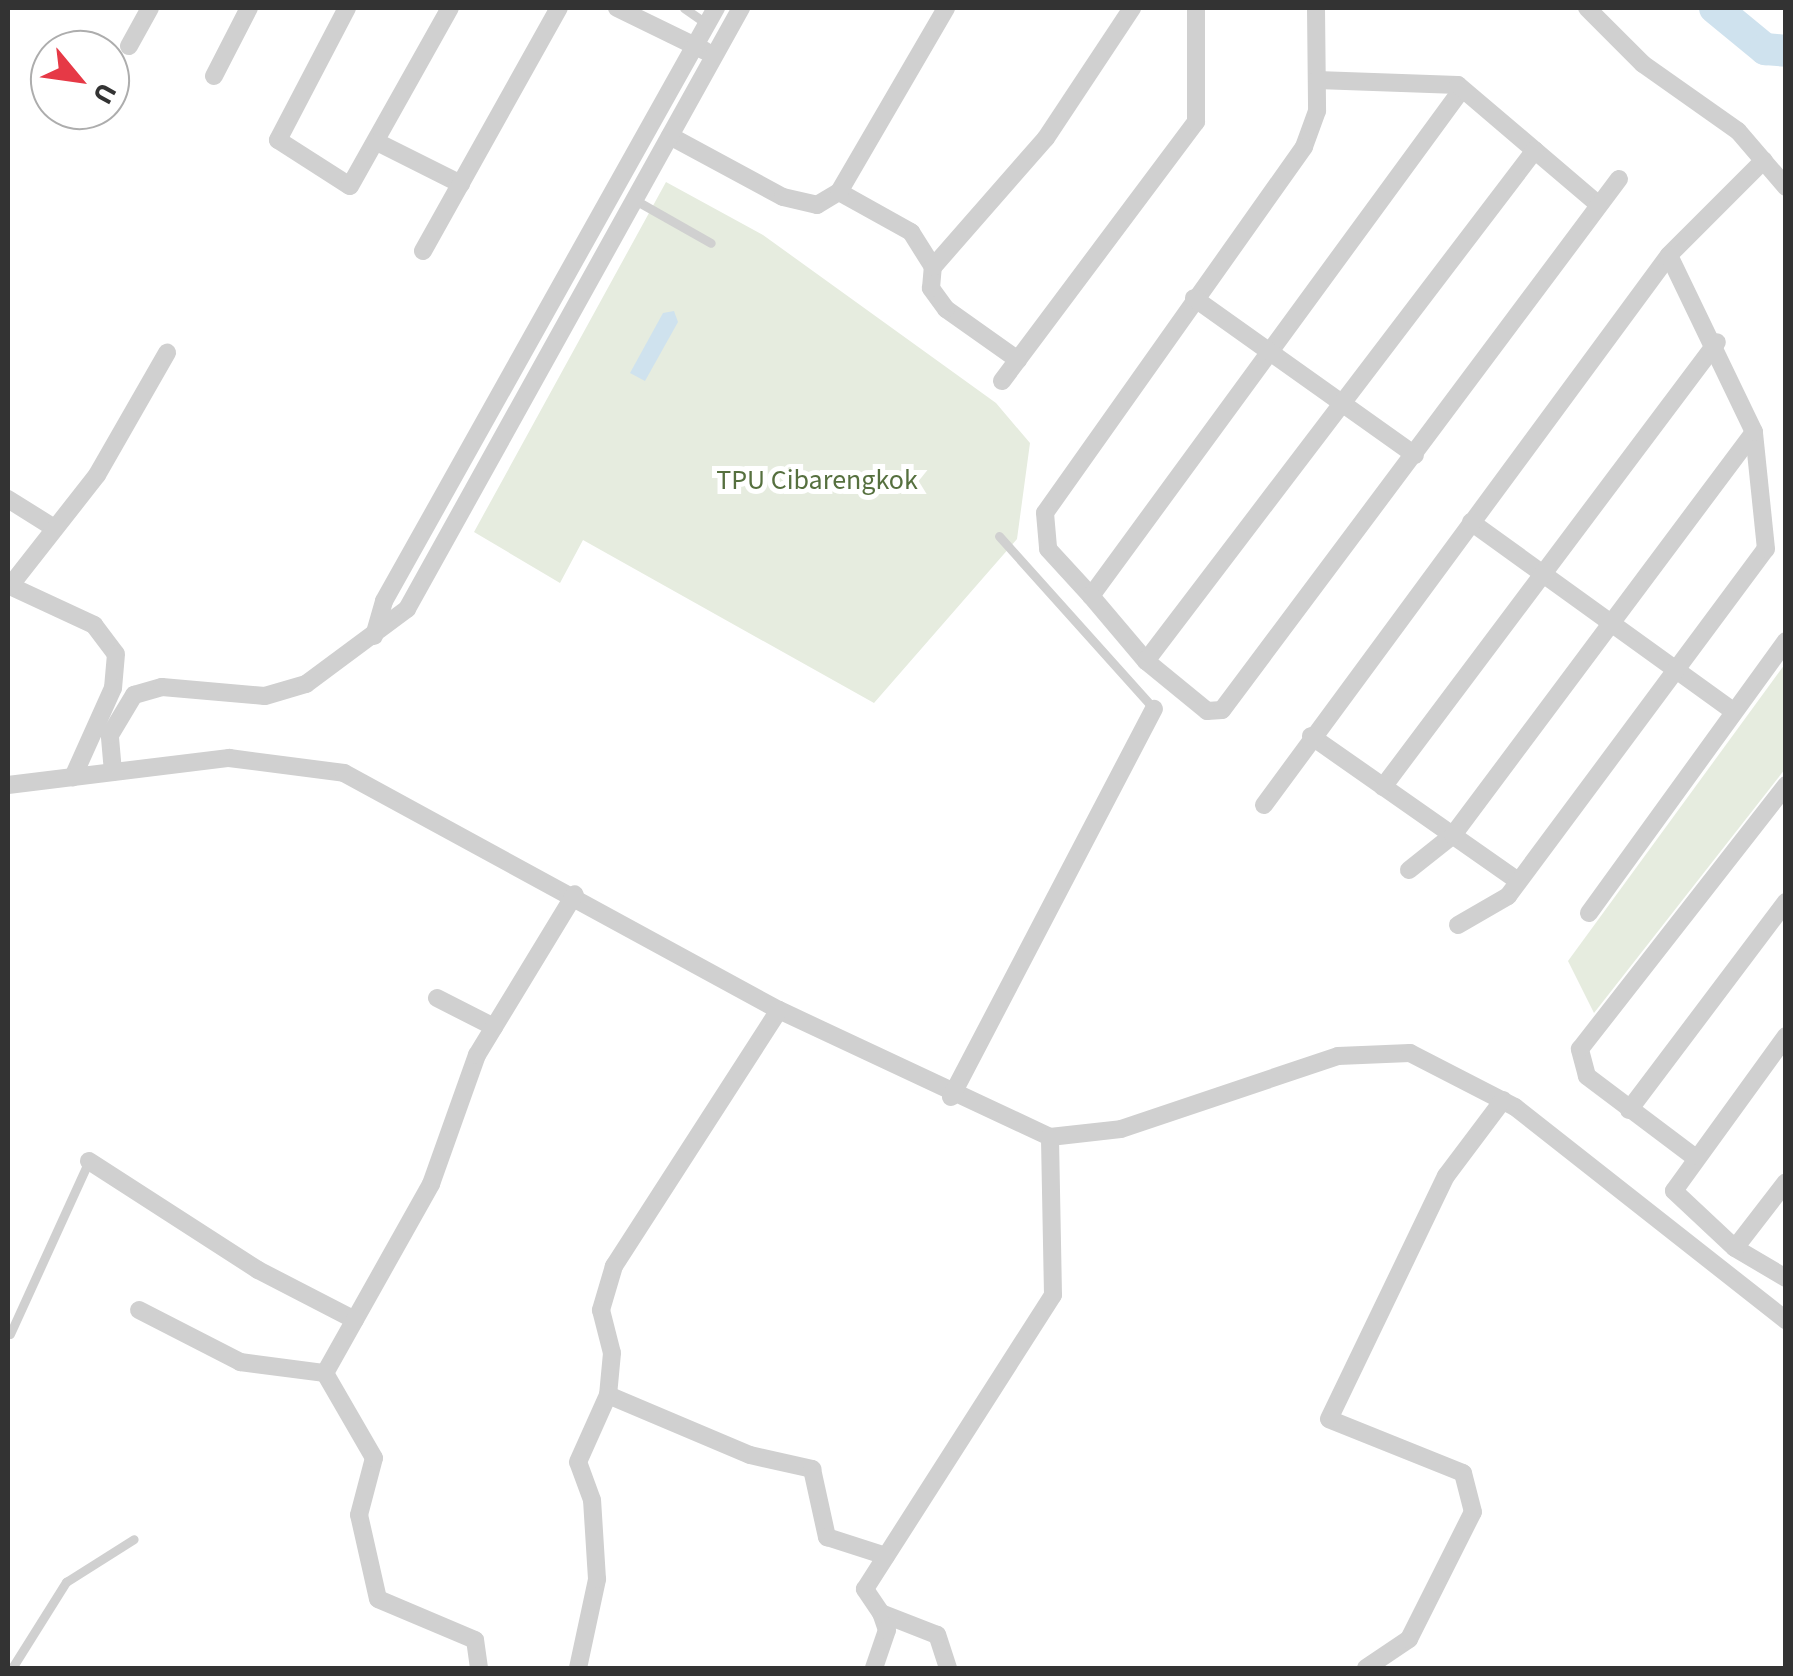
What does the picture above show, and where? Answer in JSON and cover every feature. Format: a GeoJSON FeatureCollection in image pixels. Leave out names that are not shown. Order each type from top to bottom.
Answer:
{"type":"FeatureCollection","features":[{"type":"Feature","properties":{"kind":"street"},"geometry":{"type":"LineString","coordinates":[[130,44],[150,8]]}},
{"type":"Feature","properties":{"kind":"street"},"geometry":{"type":"LineString","coordinates":[[214,76],[248,8]]}},
{"type":"Feature","properties":{"kind":"street"},"geometry":{"type":"LineString","coordinates":[[347,8],[278,140],[350,186],[450,8]]}},
{"type":"Feature","properties":{"kind":"street"},"geometry":{"type":"LineString","coordinates":[[423,250],[559,8]]}},
{"type":"Feature","properties":{"kind":"street"},"geometry":{"type":"LineString","coordinates":[[617,8],[714,56]]}},
{"type":"Feature","properties":{"kind":"street"},"geometry":{"type":"LineString","coordinates":[[114,772],[110,735],[134,695],[162,687],[265,696],[306,684],[408,609],[741,8]]}},
{"type":"Feature","properties":{"kind":"street"},"geometry":{"type":"LineString","coordinates":[[670,136],[783,196],[816,205],[839,192],[946,8]]}},
{"type":"Feature","properties":{"kind":"street"},"geometry":{"type":"LineString","coordinates":[[1018,360],[946,309],[931,288],[933,267],[1046,138],[1132,8]]}},
{"type":"Feature","properties":{"kind":"street"},"geometry":{"type":"LineString","coordinates":[[1002,381],[1196,122],[1196,8]]}},
{"type":"Feature","properties":{"kind":"street"},"geometry":{"type":"LineString","coordinates":[[1316,8],[1317,80],[1304,148],[1045,513],[1048,549],[1146,662],[1206,712],[1222,710],[1619,178]]}},
{"type":"Feature","properties":{"kind":"street"},"geometry":{"type":"LineString","coordinates":[[1586,8],[1764,160],[1786,188]]}},
{"type":"Feature","properties":{"kind":"street"},"geometry":{"type":"LineString","coordinates":[[374,636],[384,601],[711,16]]}},
{"type":"Feature","properties":{"kind":"street"},"geometry":{"type":"LineString","coordinates":[[1317,80],[1462,89],[1598,204]]}},
{"type":"Feature","properties":{"kind":"street"},"geometry":{"type":"LineString","coordinates":[[1091,596],[1274,353],[1462,89]]}},
{"type":"Feature","properties":{"kind":"street"},"geometry":{"type":"LineString","coordinates":[[377,142],[461,184]]}},
{"type":"Feature","properties":{"kind":"street"},"geometry":{"type":"LineString","coordinates":[[1146,662],[1535,150]]}},
{"type":"Feature","properties":{"kind":"street"},"geometry":{"type":"LineString","coordinates":[[1264,806],[1668,255],[1764,160]]}},
{"type":"Feature","properties":{"kind":"street"},"geometry":{"type":"LineString","coordinates":[[839,192],[911,232],[933,267]]}},
{"type":"Feature","properties":{"kind":"street"},"geometry":{"type":"LineString","coordinates":[[594,225],[614,235]]}},
{"type":"Feature","properties":{"kind":"street"},"geometry":{"type":"LineString","coordinates":[[1458,925],[1518,882],[1766,549],[1754,432],[1717,342],[1668,255]]}},
{"type":"Feature","properties":{"kind":"street"},"geometry":{"type":"LineString","coordinates":[[1194,298],[1415,455]]}},
{"type":"Feature","properties":{"kind":"street"},"geometry":{"type":"LineString","coordinates":[[1383,787],[1717,342]]}},
{"type":"Feature","properties":{"kind":"street"},"geometry":{"type":"LineString","coordinates":[[74,777],[113,688],[116,654],[94,625],[9,585],[51,526],[98,475],[166,353]]}},
{"type":"Feature","properties":{"kind":"street"},"geometry":{"type":"LineString","coordinates":[[1409,870],[1452,835],[1754,432]]}},
{"type":"Feature","properties":{"kind":"street"},"geometry":{"type":"LineString","coordinates":[[8,499],[51,526]]}},
{"type":"Feature","properties":{"kind":"street"},"geometry":{"type":"LineString","coordinates":[[1471,522],[1734,712]]}},
{"type":"Feature","properties":{"kind":"street"},"geometry":{"type":"LineString","coordinates":[[1589,913],[1786,641]]}},
{"type":"Feature","properties":{"kind":"street"},"geometry":{"type":"LineString","coordinates":[[951,1096],[1154,709]]}},
{"type":"Feature","properties":{"kind":"street"},"geometry":{"type":"LineString","coordinates":[[1312,736],[1518,882]]}},
{"type":"Feature","properties":{"kind":"street"},"geometry":{"type":"LineString","coordinates":[[8,784],[229,758],[314,765],[575,894],[779,1010],[951,1096],[1050,1137],[1121,1129],[1366,1050],[1435,1062],[1503,1100],[1786,1320]]}},
{"type":"Feature","properties":{"kind":"street"},"geometry":{"type":"LineString","coordinates":[[1693,1156],[1587,1076],[1580,1050],[1786,786]]}},
{"type":"Feature","properties":{"kind":"street"},"geometry":{"type":"LineString","coordinates":[[325,1373],[431,1184],[494,1027],[575,894]]}},
{"type":"Feature","properties":{"kind":"street"},"geometry":{"type":"LineString","coordinates":[[1629,1110],[1786,902]]}},
{"type":"Feature","properties":{"kind":"street"},"geometry":{"type":"LineString","coordinates":[[437,998],[494,1027]]}},
{"type":"Feature","properties":{"kind":"street"},"geometry":{"type":"LineString","coordinates":[[578,1668],[597,1578],[592,1500],[578,1462],[608,1395],[612,1353],[601,1310],[614,1266],[779,1010]]}},
{"type":"Feature","properties":{"kind":"street"},"geometry":{"type":"LineString","coordinates":[[1786,1036],[1693,1156],[1676,1196],[1735,1248],[1786,1278]]}},
{"type":"Feature","properties":{"kind":"street"},"geometry":{"type":"LineString","coordinates":[[1366,1668],[1409,1639],[1473,1512],[1463,1473],[1329,1419],[1446,1176],[1503,1100]]}},
{"type":"Feature","properties":{"kind":"street"},"geometry":{"type":"LineString","coordinates":[[874,1668],[887,1630],[881,1613],[864,1594],[1053,1295],[1050,1137]]}},
{"type":"Feature","properties":{"kind":"street"},"geometry":{"type":"LineString","coordinates":[[89,1161],[258,1270],[355,1320]]}},
{"type":"Feature","properties":{"kind":"street"},"geometry":{"type":"LineString","coordinates":[[1735,1248],[1786,1182]]}},
{"type":"Feature","properties":{"kind":"street"},"geometry":{"type":"LineString","coordinates":[[139,1310],[240,1362],[325,1373]]}},
{"type":"Feature","properties":{"kind":"street"},"geometry":{"type":"LineString","coordinates":[[325,1373],[374,1458],[359,1515],[378,1599],[475,1640],[478,1668]]}},
{"type":"Feature","properties":{"kind":"street"},"geometry":{"type":"LineString","coordinates":[[608,1395],[750,1456],[812,1469],[827,1538],[886,1556]]}},
{"type":"Feature","properties":{"kind":"street"},"geometry":{"type":"LineString","coordinates":[[881,1613],[937,1635],[948,1668]]}},
{"type":"Feature","properties":{"kind":"lane"},"geometry":{"type":"LineString","coordinates":[[684,8],[711,16]]}},
{"type":"Feature","properties":{"kind":"lane"},"geometry":{"type":"LineString","coordinates":[[635,200],[712,243]]}},
{"type":"Feature","properties":{"kind":"lane"},"geometry":{"type":"LineString","coordinates":[[999,536],[1154,709]]}},
{"type":"Feature","properties":{"kind":"lane"},"geometry":{"type":"LineString","coordinates":[[10,1334],[89,1161]]}},
{"type":"Feature","properties":{"kind":"lane"},"geometry":{"type":"LineString","coordinates":[[12,1668],[66,1582],[134,1539]]}},
{"type":"Feature","properties":{"kind":"green space","name":"TPU Cibarengkok"},"geometry":{"type":"Polygon","coordinates":[[[666,182],[763,235],[996,403],[1030,443],[1017,539],[874,703],[583,540],[560,583],[474,532],[666,182]]]}},
{"type":"Feature","properties":{"kind":"green space"},"geometry":{"type":"Polygon","coordinates":[[[1785,664],[1785,769],[1594,1013],[1568,961],[1785,664]]]}},
{"type":"Feature","properties":{"kind":"water"},"geometry":{"type":"Polygon","coordinates":[[[674,311],[678,322],[645,381],[630,373],[663,313],[674,311]]]}},
{"type":"Feature","properties":{"kind":"waterway"},"geometry":{"type":"LineString","coordinates":[[1715,8],[1765,49],[1786,51]]}}]}
